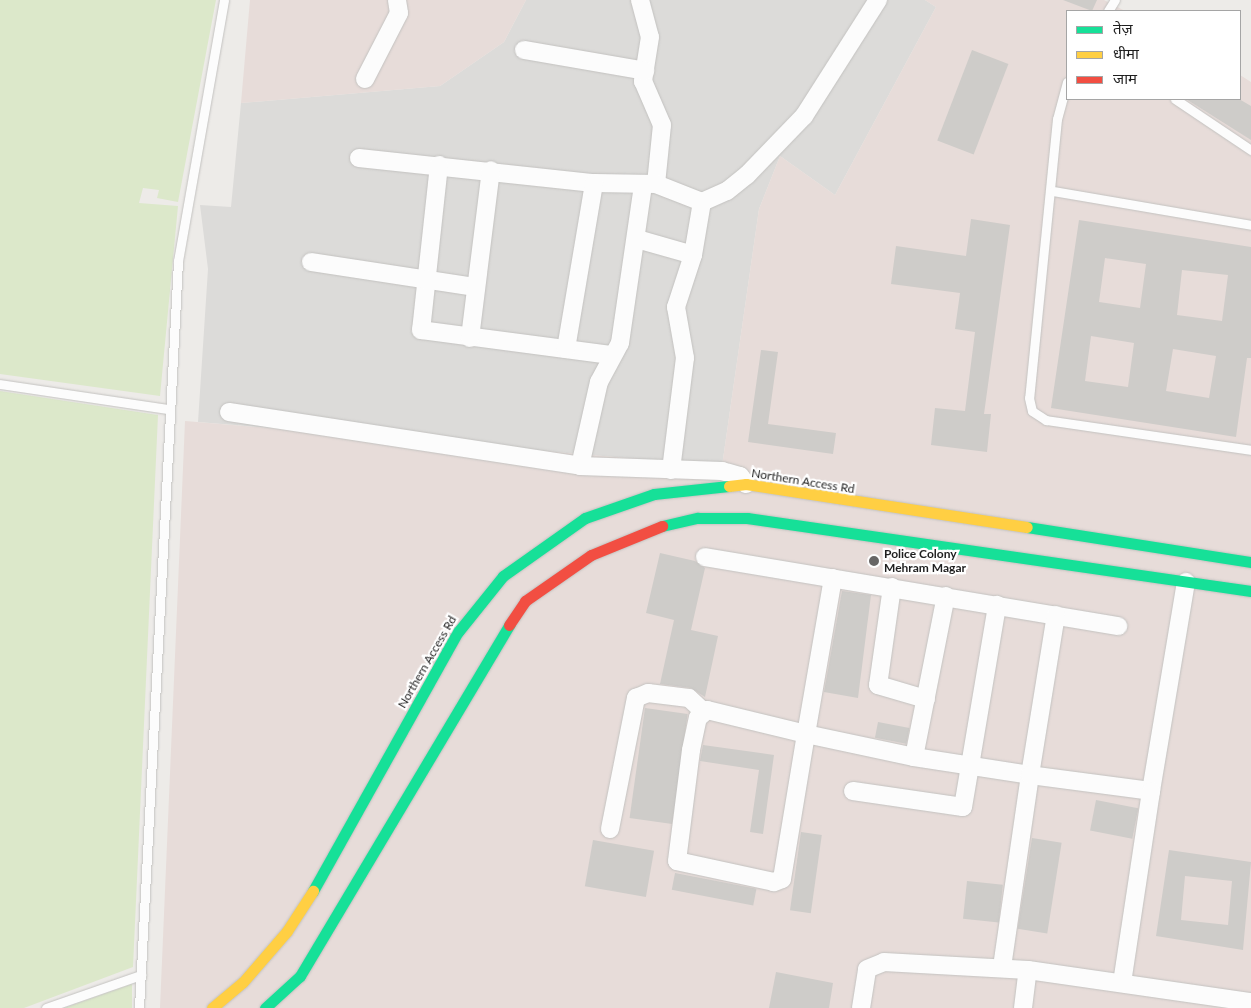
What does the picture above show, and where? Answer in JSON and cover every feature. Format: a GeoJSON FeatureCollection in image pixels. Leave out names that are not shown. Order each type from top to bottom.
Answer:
{"type":"FeatureCollection","features":[{"type":"Feature","properties":{"kind":"main road","name":"Northern Access Rd"},"geometry":{"type":"LineString","coordinates":[[212,1008],[242,982],[287,931],[324,874],[458,632],[503,576],[585,518],[654,494],[746,484],[787,508],[1186,582],[1251,591]]}},
{"type":"Feature","properties":{"kind":"main road","name":"Northern Access Rd"},"geometry":{"type":"LineString","coordinates":[[265,1008],[300,976],[474,677],[525,601],[591,555],[651,529],[698,518],[787,508],[1251,562]]}},
{"type":"Feature","properties":{"kind":"street"},"geometry":{"type":"LineString","coordinates":[[365,79],[399,13],[397,0]]}},
{"type":"Feature","properties":{"kind":"street"},"geometry":{"type":"LineString","coordinates":[[580,466],[599,382],[620,343],[637,239],[662,125],[644,86],[650,37],[640,0]]}},
{"type":"Feature","properties":{"kind":"street"},"geometry":{"type":"LineString","coordinates":[[359,158],[491,170],[594,183],[650,185],[702,202],[728,190],[747,175],[804,116],[878,0]]}},
{"type":"Feature","properties":{"kind":"street"},"geometry":{"type":"LineString","coordinates":[[524,50],[645,71]]}},
{"type":"Feature","properties":{"kind":"street"},"geometry":{"type":"LineString","coordinates":[[439,165],[421,330],[470,338],[612,355]]}},
{"type":"Feature","properties":{"kind":"street"},"geometry":{"type":"LineString","coordinates":[[470,338],[491,170]]}},
{"type":"Feature","properties":{"kind":"street"},"geometry":{"type":"LineString","coordinates":[[566,349],[594,183]]}},
{"type":"Feature","properties":{"kind":"street"},"geometry":{"type":"LineString","coordinates":[[671,470],[685,358],[676,307],[693,255],[702,202]]}},
{"type":"Feature","properties":{"kind":"street"},"geometry":{"type":"LineString","coordinates":[[637,239],[693,255]]}},
{"type":"Feature","properties":{"kind":"street"},"geometry":{"type":"LineString","coordinates":[[311,262],[475,287]]}},
{"type":"Feature","properties":{"kind":"street"},"geometry":{"type":"LineString","coordinates":[[229,412],[580,466],[734,473],[746,484]]}},
{"type":"Feature","properties":{"kind":"street"},"geometry":{"type":"LineString","coordinates":[[705,557],[1118,626]]}},
{"type":"Feature","properties":{"kind":"street"},"geometry":{"type":"LineString","coordinates":[[703,711],[691,750],[674,855],[680,862],[781,880],[833,578]]}},
{"type":"Feature","properties":{"kind":"street"},"geometry":{"type":"LineString","coordinates":[[1122,983],[1151,791],[1186,582]]}},
{"type":"Feature","properties":{"kind":"street"},"geometry":{"type":"LineString","coordinates":[[892,587],[878,685],[926,698]]}},
{"type":"Feature","properties":{"kind":"street"},"geometry":{"type":"LineString","coordinates":[[914,757],[946,596]]}},
{"type":"Feature","properties":{"kind":"street"},"geometry":{"type":"LineString","coordinates":[[853,791],[962,807],[972,767],[996,605]]}},
{"type":"Feature","properties":{"kind":"street"},"geometry":{"type":"LineString","coordinates":[[1002,967],[1056,615]]}},
{"type":"Feature","properties":{"kind":"street"},"geometry":{"type":"LineString","coordinates":[[610,829],[636,698],[648,693],[688,698],[703,711],[914,757],[972,767],[1151,791]]}},
{"type":"Feature","properties":{"kind":"street"},"geometry":{"type":"LineString","coordinates":[[861,1008],[867,969],[877,962],[1002,967],[1251,1002]]}},
{"type":"Feature","properties":{"kind":"street"},"geometry":{"type":"LineString","coordinates":[[1023,1008],[1028,970]]}},
{"type":"Feature","properties":{"kind":"lane"},"geometry":{"type":"LineString","coordinates":[[139,1008],[168,409],[184,215],[224,0]]}},
{"type":"Feature","properties":{"kind":"lane"},"geometry":{"type":"LineString","coordinates":[[1066,86],[1057,119],[1053,191],[1029,398],[1032,411],[1046,420],[1251,450]]}},
{"type":"Feature","properties":{"kind":"lane"},"geometry":{"type":"LineString","coordinates":[[1176,100],[1251,150]]}},
{"type":"Feature","properties":{"kind":"lane"},"geometry":{"type":"LineString","coordinates":[[1053,191],[1251,225]]}},
{"type":"Feature","properties":{"kind":"lane"},"geometry":{"type":"LineString","coordinates":[[0,384],[168,409]]}},
{"type":"Feature","properties":{"kind":"lane"},"geometry":{"type":"LineString","coordinates":[[46,1008],[140,975]]}},
{"type":"Feature","properties":{"kind":"shaded area"},"geometry":{"type":"Polygon","coordinates":[[[250,0],[526,0],[504,42],[440,86],[241,103],[250,0]]]}},
{"type":"Feature","properties":{"kind":"shaded area"},"geometry":{"type":"Polygon","coordinates":[[[526,0],[925,0],[936,7],[835,195],[780,156],[759,209],[722,466],[198,422],[208,269],[200,205],[231,207],[241,103],[440,86],[504,42],[526,0]]]}},
{"type":"Feature","properties":{"kind":"shaded area"},"geometry":{"type":"Polygon","coordinates":[[[925,0],[1104,0],[1123,10],[1066,10],[1066,100],[1241,100],[1241,76],[1251,82],[1251,1008],[160,1008],[185,421],[722,466],[759,209],[780,156],[835,195],[936,7],[925,0]]]}},
{"type":"Feature","properties":{"kind":"green space"},"geometry":{"type":"Polygon","coordinates":[[[0,0],[216,0],[178,202],[157,198],[159,190],[143,188],[139,203],[178,206],[160,396],[0,374],[0,0]]]}},
{"type":"Feature","properties":{"kind":"green space"},"geometry":{"type":"Polygon","coordinates":[[[0,391],[158,415],[133,967],[24,1008],[0,1008],[0,391]]]}},
{"type":"Feature","properties":{"kind":"green space"},"geometry":{"type":"Polygon","coordinates":[[[132,984],[132,1008],[64,1008],[132,984]]]}},
{"type":"Feature","properties":{"kind":"building"},"geometry":{"type":"Polygon","coordinates":[[[1063,0],[1097,0],[1092,10],[1063,0]]]}},
{"type":"Feature","properties":{"kind":"building"},"geometry":{"type":"Polygon","coordinates":[[[972,50],[1008,64],[974,155],[937,141],[972,50]]]}},
{"type":"Feature","properties":{"kind":"building"},"geometry":{"type":"Polygon","coordinates":[[[1188,100],[1241,100],[1251,106],[1251,140],[1188,100]]]}},
{"type":"Feature","properties":{"kind":"building"},"geometry":{"type":"Polygon","coordinates":[[[971,219],[1010,225],[984,414],[991,414],[987,452],[931,445],[935,408],[965,411],[975,332],[955,329],[960,293],[891,284],[896,246],[966,256],[971,219]]]}},
{"type":"Feature","properties":{"kind":"building"},"geometry":{"type":"Polygon","coordinates":[[[1079,220],[1251,247],[1251,358],[1247,358],[1236,437],[1051,408],[1079,220]],[[1105,258],[1099,302],[1140,308],[1146,264],[1105,258]],[[1182,270],[1177,315],[1222,321],[1228,275],[1182,270]],[[1091,336],[1085,381],[1128,387],[1134,343],[1091,336]],[[1173,349],[1166,391],[1209,398],[1216,356],[1173,349]]]}},
{"type":"Feature","properties":{"kind":"building"},"geometry":{"type":"Polygon","coordinates":[[[761,350],[778,352],[768,424],[836,433],[833,454],[748,442],[761,350]]]}},
{"type":"Feature","properties":{"kind":"building"},"geometry":{"type":"Polygon","coordinates":[[[660,553],[695,561],[705,568],[691,630],[718,636],[705,697],[691,688],[660,684],[674,620],[646,613],[660,553]]]}},
{"type":"Feature","properties":{"kind":"building"},"geometry":{"type":"Polygon","coordinates":[[[842,591],[871,595],[858,698],[824,692],[842,591]]]}},
{"type":"Feature","properties":{"kind":"building"},"geometry":{"type":"Polygon","coordinates":[[[645,708],[688,714],[672,824],[630,818],[645,708]]]}},
{"type":"Feature","properties":{"kind":"building"},"geometry":{"type":"Polygon","coordinates":[[[878,722],[909,728],[906,744],[875,738],[878,722]]]}},
{"type":"Feature","properties":{"kind":"building"},"geometry":{"type":"Polygon","coordinates":[[[703,745],[774,755],[763,834],[750,832],[759,770],[700,761],[703,745]]]}},
{"type":"Feature","properties":{"kind":"building"},"geometry":{"type":"Polygon","coordinates":[[[1096,800],[1138,808],[1132,839],[1090,830],[1096,800]]]}},
{"type":"Feature","properties":{"kind":"building"},"geometry":{"type":"Polygon","coordinates":[[[801,832],[822,835],[811,913],[790,910],[801,832]]]}},
{"type":"Feature","properties":{"kind":"building"},"geometry":{"type":"Polygon","coordinates":[[[1032,838],[1062,843],[1047,934],[1018,929],[1032,838]]]}},
{"type":"Feature","properties":{"kind":"building"},"geometry":{"type":"Polygon","coordinates":[[[593,840],[654,851],[646,897],[585,886],[593,840]]]}},
{"type":"Feature","properties":{"kind":"building"},"geometry":{"type":"Polygon","coordinates":[[[1169,850],[1251,862],[1243,950],[1156,936],[1169,850]],[[1185,876],[1181,920],[1228,925],[1232,881],[1185,876]]]}},
{"type":"Feature","properties":{"kind":"building"},"geometry":{"type":"Polygon","coordinates":[[[675,873],[756,889],[753,906],[672,890],[675,873]]]}},
{"type":"Feature","properties":{"kind":"building"},"geometry":{"type":"Polygon","coordinates":[[[967,881],[1003,885],[999,923],[963,919],[967,881]]]}},
{"type":"Feature","properties":{"kind":"building"},"geometry":{"type":"Polygon","coordinates":[[[776,972],[833,983],[829,1008],[769,1008],[776,972]]]}},
{"type":"Feature","properties":{"kind":"traffic: fast"},"geometry":{"type":"LineString","coordinates":[[313,891],[458,632],[503,576],[585,518],[654,494],[729,486]]}},
{"type":"Feature","properties":{"kind":"traffic: fast"},"geometry":{"type":"LineString","coordinates":[[662,526],[698,518],[747,518],[1251,591]]}},
{"type":"Feature","properties":{"kind":"traffic: fast"},"geometry":{"type":"LineString","coordinates":[[1027,527],[1251,562]]}},
{"type":"Feature","properties":{"kind":"traffic: fast"},"geometry":{"type":"LineString","coordinates":[[265,1008],[300,976],[509,625]]}},
{"type":"Feature","properties":{"kind":"traffic: slow"},"geometry":{"type":"LineString","coordinates":[[729,486],[746,484],[1027,527]]}},
{"type":"Feature","properties":{"kind":"traffic: slow"},"geometry":{"type":"LineString","coordinates":[[212,1008],[243,982],[287,931],[313,891]]}},
{"type":"Feature","properties":{"kind":"traffic: jam"},"geometry":{"type":"LineString","coordinates":[[509,625],[525,601],[591,555],[662,526]]}},
{"type":"Feature","properties":{"kind":"place","name":"Police Colony Mehram Magar"},"geometry":{"type":"Point","coordinates":[874,561]}}]}
